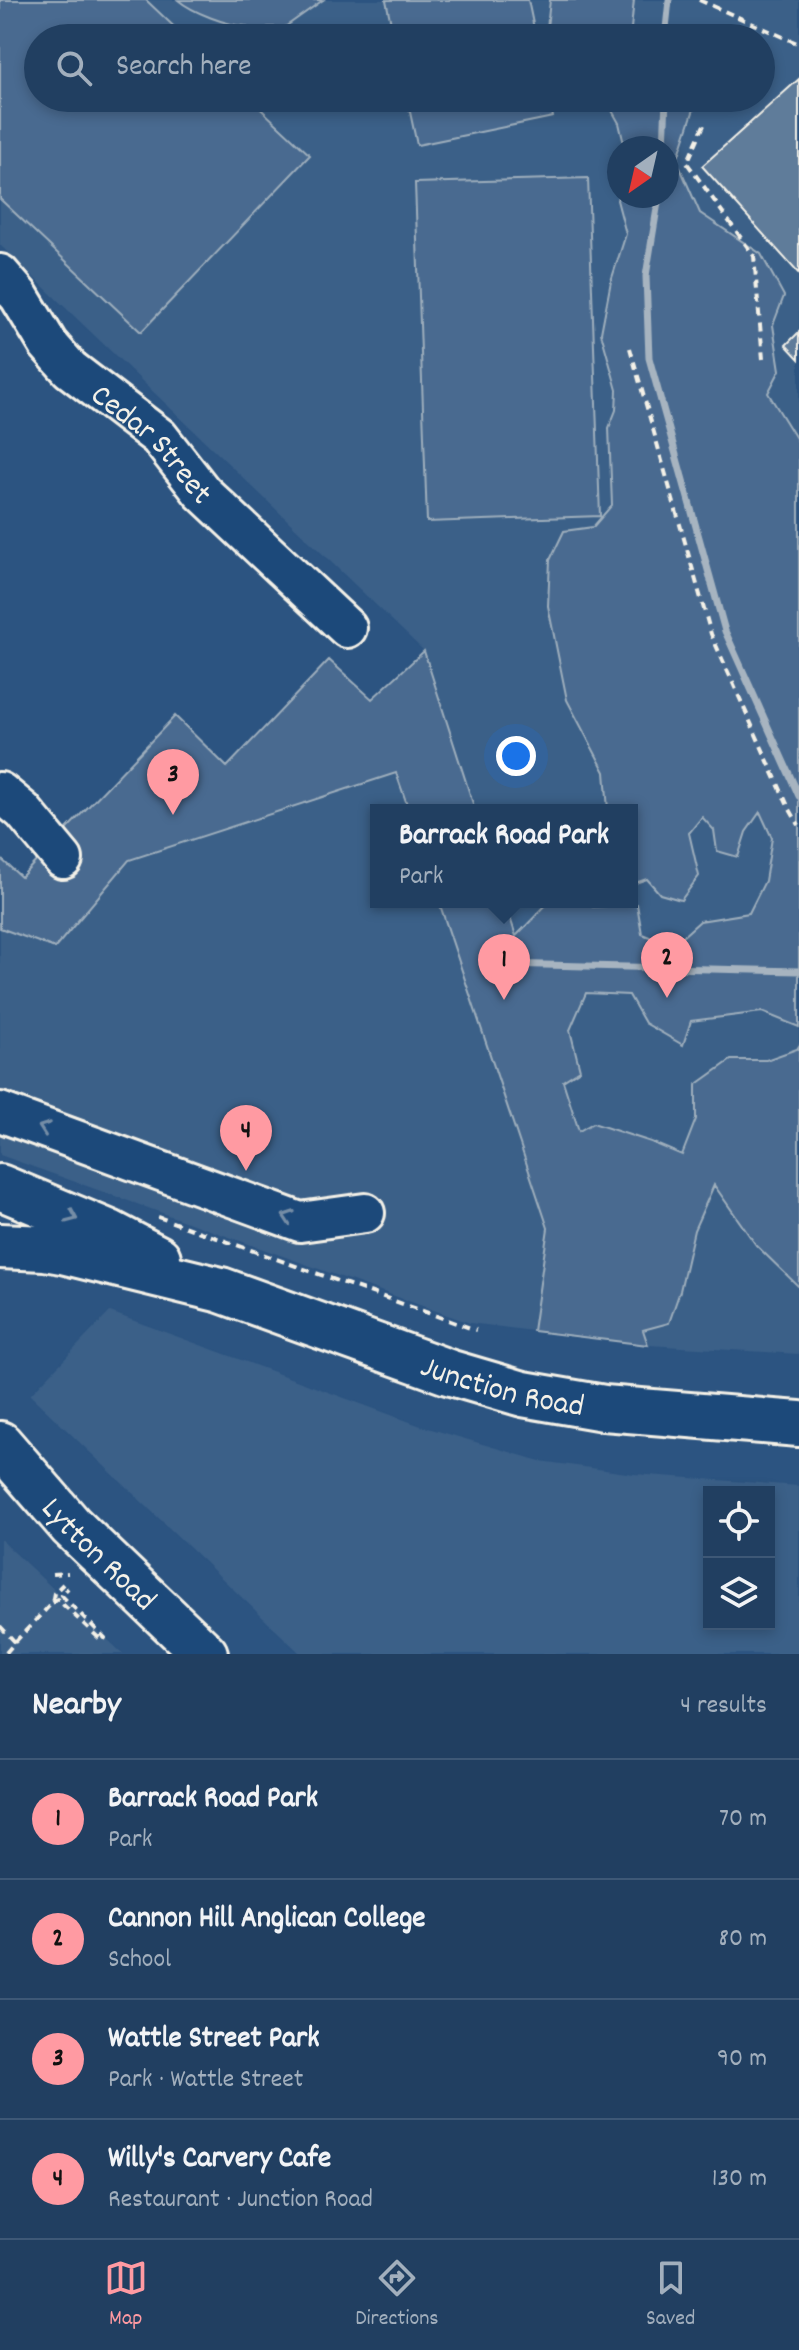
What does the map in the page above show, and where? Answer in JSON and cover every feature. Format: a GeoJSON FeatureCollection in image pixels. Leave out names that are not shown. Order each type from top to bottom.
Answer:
{"type":"FeatureCollection","features":[{"type":"Feature","properties":{"kind":"main road","name":"Junction Road"},"geometry":{"type":"LineString","coordinates":[[0,1187],[108,1232],[221,1290]]}},
{"type":"Feature","properties":{"kind":"main road","name":"Junction Road"},"geometry":{"type":"LineString","coordinates":[[0,1246],[62,1251],[221,1290],[448,1372],[523,1394],[604,1408],[799,1424]]}},
{"type":"Feature","properties":{"kind":"main road","name":"Lytton Road"},"geometry":{"type":"LineString","coordinates":[[1,1444],[71,1526],[205,1654]]}},
{"type":"Feature","properties":{"kind":"street","name":"Cedar Street"},"geometry":{"type":"LineString","coordinates":[[0,274],[19,296],[48,344],[70,369],[97,392],[147,425],[202,492],[329,592],[347,628]]}},
{"type":"Feature","properties":{"kind":"street"},"geometry":{"type":"LineString","coordinates":[[0,792],[23,811],[63,859]]}},
{"type":"Feature","properties":{"kind":"street"},"geometry":{"type":"LineString","coordinates":[[0,1112],[300,1222],[365,1213]]}},
{"type":"Feature","properties":{"kind":"path"},"geometry":{"type":"LineString","coordinates":[[699,0],[754,24]]}},
{"type":"Feature","properties":{"kind":"path"},"geometry":{"type":"LineString","coordinates":[[775,33],[799,44]]}},
{"type":"Feature","properties":{"kind":"path"},"geometry":{"type":"LineString","coordinates":[[704,125],[687,163],[754,256],[763,359]]}},
{"type":"Feature","properties":{"kind":"path"},"geometry":{"type":"LineString","coordinates":[[630,348],[711,634],[799,825]]}},
{"type":"Feature","properties":{"kind":"path"},"geometry":{"type":"LineString","coordinates":[[151,1214],[476,1330]]}},
{"type":"Feature","properties":{"kind":"path"},"geometry":{"type":"LineString","coordinates":[[5,1654],[57,1599],[102,1641],[105,1638],[61,1595],[66,1586],[54,1593],[52,1603]]}},
{"type":"Feature","properties":{"kind":"path"},"geometry":{"type":"LineString","coordinates":[[0,1626],[15,1642]]}},
{"type":"Feature","properties":{"kind":"shaded area"},"geometry":{"type":"Polygon","coordinates":[[[0,0],[799,0],[799,1354],[648,1345],[507,908],[638,908],[638,804],[473,804],[424,651],[0,245],[0,0]]]}},
{"type":"Feature","properties":{"kind":"shaded area"},"geometry":{"type":"Polygon","coordinates":[[[0,0],[146,0],[171,24],[24,24],[24,112],[264,112],[310,155],[141,332],[0,199],[0,0]]]}},
{"type":"Feature","properties":{"kind":"shaded area"},"geometry":{"type":"Polygon","coordinates":[[[178,0],[323,0],[289,24],[230,24],[178,0]]]}},
{"type":"Feature","properties":{"kind":"shaded area"},"geometry":{"type":"Polygon","coordinates":[[[386,0],[528,0],[533,24],[391,24],[386,0]]]}},
{"type":"Feature","properties":{"kind":"shaded area"},"geometry":{"type":"Polygon","coordinates":[[[550,0],[634,0],[631,24],[547,24],[550,0]]]}},
{"type":"Feature","properties":{"kind":"shaded area"},"geometry":{"type":"Polygon","coordinates":[[[410,112],[552,112],[553,117],[417,145],[410,112]]]}},
{"type":"Feature","properties":{"kind":"shaded area"},"geometry":{"type":"Polygon","coordinates":[[[613,112],[693,112],[679,155],[679,136],[622,136],[613,112]]]}},
{"type":"Feature","properties":{"kind":"shaded area"},"geometry":{"type":"Polygon","coordinates":[[[679,166],[700,213],[761,254],[784,296],[773,325],[780,370],[768,393],[799,443],[799,1027],[762,1012],[691,1021],[683,1045],[645,1023],[629,995],[586,993],[570,1030],[580,1070],[563,1081],[579,1131],[593,1123],[682,1155],[696,1119],[696,1085],[731,1060],[766,1060],[799,1046],[799,1287],[756,1245],[714,1185],[694,1230],[669,1323],[643,1330],[648,1345],[533,1331],[548,1228],[441,908],[507,908],[516,936],[543,908],[638,908],[642,934],[672,946],[700,921],[749,913],[765,881],[772,838],[760,812],[746,832],[738,857],[717,851],[714,830],[702,817],[689,833],[699,876],[681,900],[660,894],[647,879],[638,882],[638,804],[608,804],[605,772],[567,700],[548,606],[550,560],[564,531],[593,527],[612,505],[609,428],[616,410],[617,390],[601,333],[611,281],[626,234],[619,208],[679,208],[679,166]]]}},
{"type":"Feature","properties":{"kind":"shaded area"},"geometry":{"type":"Polygon","coordinates":[[[588,178],[600,516],[427,522],[415,183],[588,178]]]}},
{"type":"Feature","properties":{"kind":"shaded area"},"geometry":{"type":"Polygon","coordinates":[[[424,651],[473,804],[407,804],[396,773],[129,860],[55,948],[0,928],[0,858],[21,877],[175,716],[227,767],[329,660],[372,699],[424,651]]]}},
{"type":"Feature","properties":{"kind":"shaded area"},"geometry":{"type":"Polygon","coordinates":[[[396,773],[407,804],[370,804],[370,908],[441,908],[548,1228],[533,1331],[470,1323],[0,1155],[0,928],[55,948],[128,860],[396,773]]]}},
{"type":"Feature","properties":{"kind":"shaded area"},"geometry":{"type":"Polygon","coordinates":[[[110,1312],[421,1426],[540,1461],[634,1474],[799,1486],[799,1654],[301,1654],[30,1395],[110,1312]]]}},
{"type":"Feature","properties":{"kind":"shaded area"},"geometry":{"type":"Polygon","coordinates":[[[0,1539],[123,1654],[0,1654],[0,1539]]]}},
{"type":"Feature","properties":{"kind":"building"},"geometry":{"type":"Polygon","coordinates":[[[799,79],[799,274],[702,166],[762,112],[775,112],[775,101],[799,79]]]}},
{"type":"Feature","properties":{"kind":"building"},"geometry":{"type":"Polygon","coordinates":[[[799,332],[799,359],[786,345],[799,332]]]}},
{"type":"Feature","properties":{"kind":"waterway"},"geometry":{"type":"LineString","coordinates":[[666,24],[669,0]]}},
{"type":"Feature","properties":{"kind":"waterway"},"geometry":{"type":"LineString","coordinates":[[664,136],[665,112]]}},
{"type":"Feature","properties":{"kind":"waterway"},"geometry":{"type":"LineString","coordinates":[[657,208],[646,276],[649,358],[725,631],[799,796]]}},
{"type":"Feature","properties":{"kind":"waterway"},"geometry":{"type":"LineString","coordinates":[[502,964],[799,971]]}},
{"type":"Feature","properties":{"kind":"place","name":"Wattle Street Park"},"geometry":{"type":"Point","coordinates":[173,815]}},
{"type":"Feature","properties":{"kind":"place","name":"Cannon Hill Anglican College"},"geometry":{"type":"Point","coordinates":[667,998]}},
{"type":"Feature","properties":{"kind":"place","name":"Barrack Road Park"},"geometry":{"type":"Point","coordinates":[504,1000]}},
{"type":"Feature","properties":{"kind":"place","name":"Willy's Carvery Cafe"},"geometry":{"type":"Point","coordinates":[246,1171]}}]}
